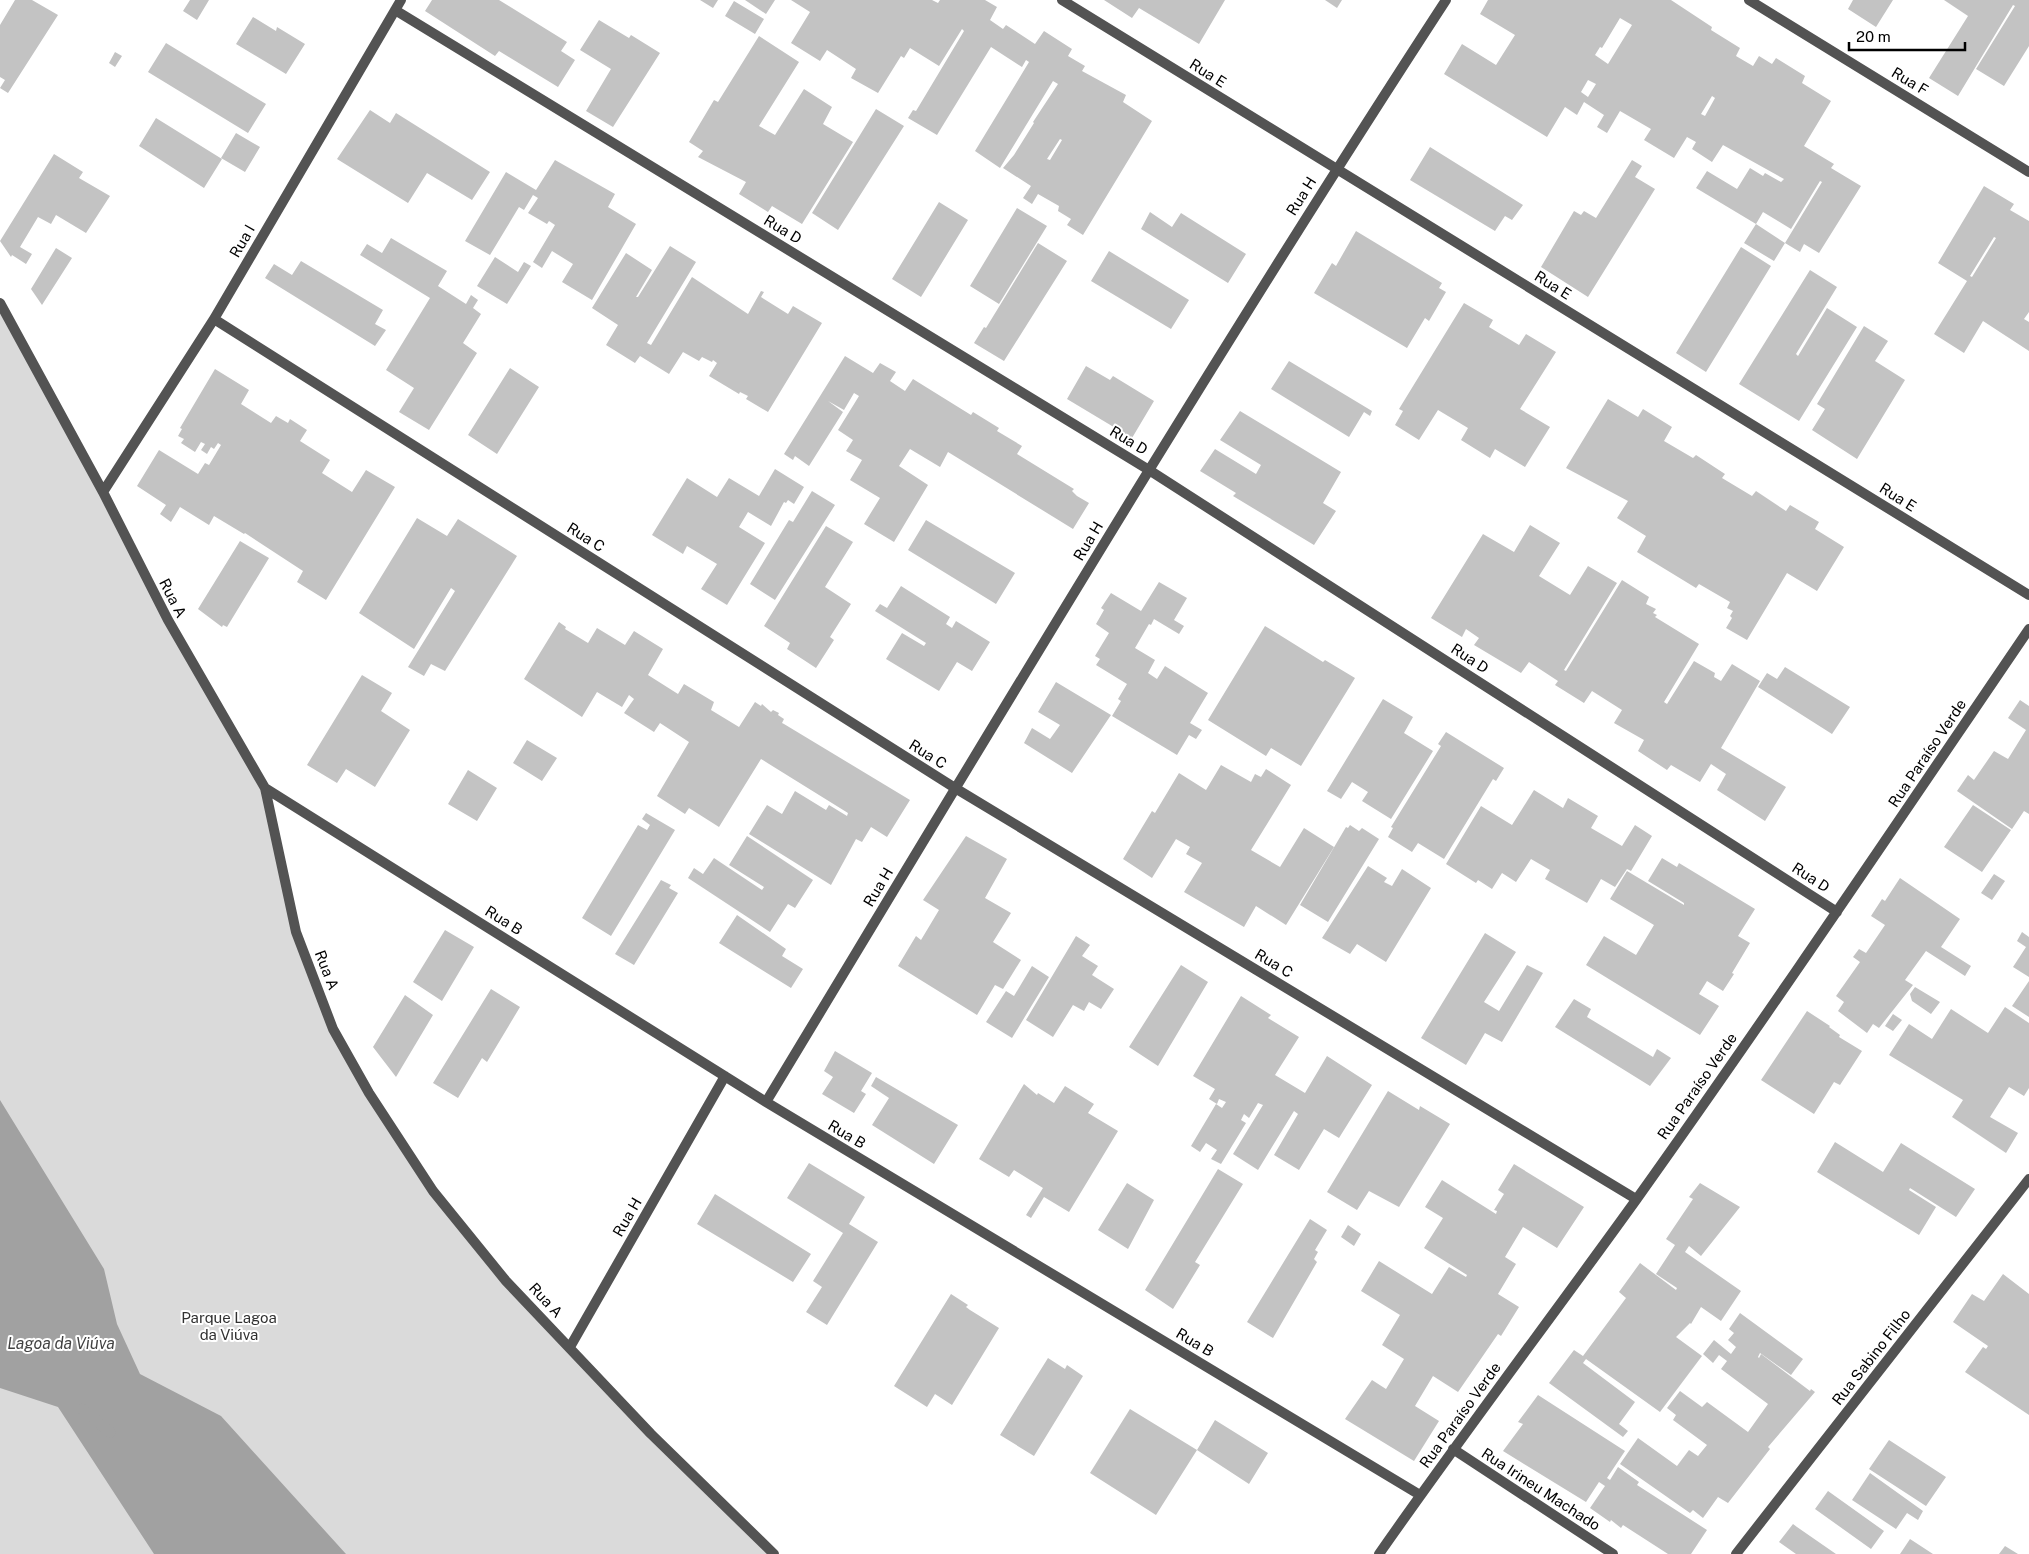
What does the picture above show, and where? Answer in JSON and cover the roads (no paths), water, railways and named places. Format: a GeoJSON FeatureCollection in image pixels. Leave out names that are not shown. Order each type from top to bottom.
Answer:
{"type":"FeatureCollection","features":[{"type":"Feature","properties":{"kind":"street","name":"Rua I"},"geometry":{"type":"LineString","coordinates":[[102,492],[214,319],[401,0]]}},
{"type":"Feature","properties":{"kind":"street","name":"Rua E"},"geometry":{"type":"LineString","coordinates":[[1062,0],[2029,595]]}},
{"type":"Feature","properties":{"kind":"street","name":"Rua H"},"geometry":{"type":"LineString","coordinates":[[766,1102],[1149,470],[1336,170],[1446,0]]}},
{"type":"Feature","properties":{"kind":"street","name":"Rua F"},"geometry":{"type":"LineString","coordinates":[[1749,0],[2029,172]]}},
{"type":"Feature","properties":{"kind":"street","name":"Rua D"},"geometry":{"type":"LineString","coordinates":[[394,10],[1149,470],[1837,912]]}},
{"type":"Feature","properties":{"kind":"street","name":"Rua A"},"geometry":{"type":"LineString","coordinates":[[0,303],[102,492],[168,620],[265,788],[296,932],[333,1029],[369,1093],[432,1191],[506,1281],[651,1434],[774,1554]]}},
{"type":"Feature","properties":{"kind":"street","name":"Rua C"},"geometry":{"type":"LineString","coordinates":[[214,319],[955,788],[1636,1199]]}},
{"type":"Feature","properties":{"kind":"street","name":"Rua Paraíso Verde"},"geometry":{"type":"LineString","coordinates":[[1379,1554],[1453,1449],[1636,1199],[1837,912],[2029,630]]}},
{"type":"Feature","properties":{"kind":"street","name":"Rua B"},"geometry":{"type":"LineString","coordinates":[[265,788],[766,1102],[1420,1495]]}},
{"type":"Feature","properties":{"kind":"street","name":"Rua H"},"geometry":{"type":"LineString","coordinates":[[570,1347],[724,1076]]}},
{"type":"Feature","properties":{"kind":"street","name":"Rua Sabino Filho"},"geometry":{"type":"LineString","coordinates":[[1736,1554],[2029,1179]]}},
{"type":"Feature","properties":{"kind":"street","name":"Rua Irineu Machado"},"geometry":{"type":"LineString","coordinates":[[1453,1449],[1613,1554]]}},
{"type":"Feature","properties":{"kind":"water","name":"Lagoa da Viúva"},"geometry":{"type":"Polygon","coordinates":[[[0,1100],[104,1269],[117,1324],[140,1374],[221,1416],[346,1554],[154,1554],[58,1407],[0,1388],[0,1100]]]}},
{"type":"Feature","properties":{"kind":"waterway"},"geometry":{"type":"LineString","coordinates":[[82,1409],[110,1432]]}},
{"type":"Feature","properties":{"kind":"park label","name":"Parque Lagoa da Viúva"},"geometry":{"type":"Point","coordinates":[229,1326]}}]}
